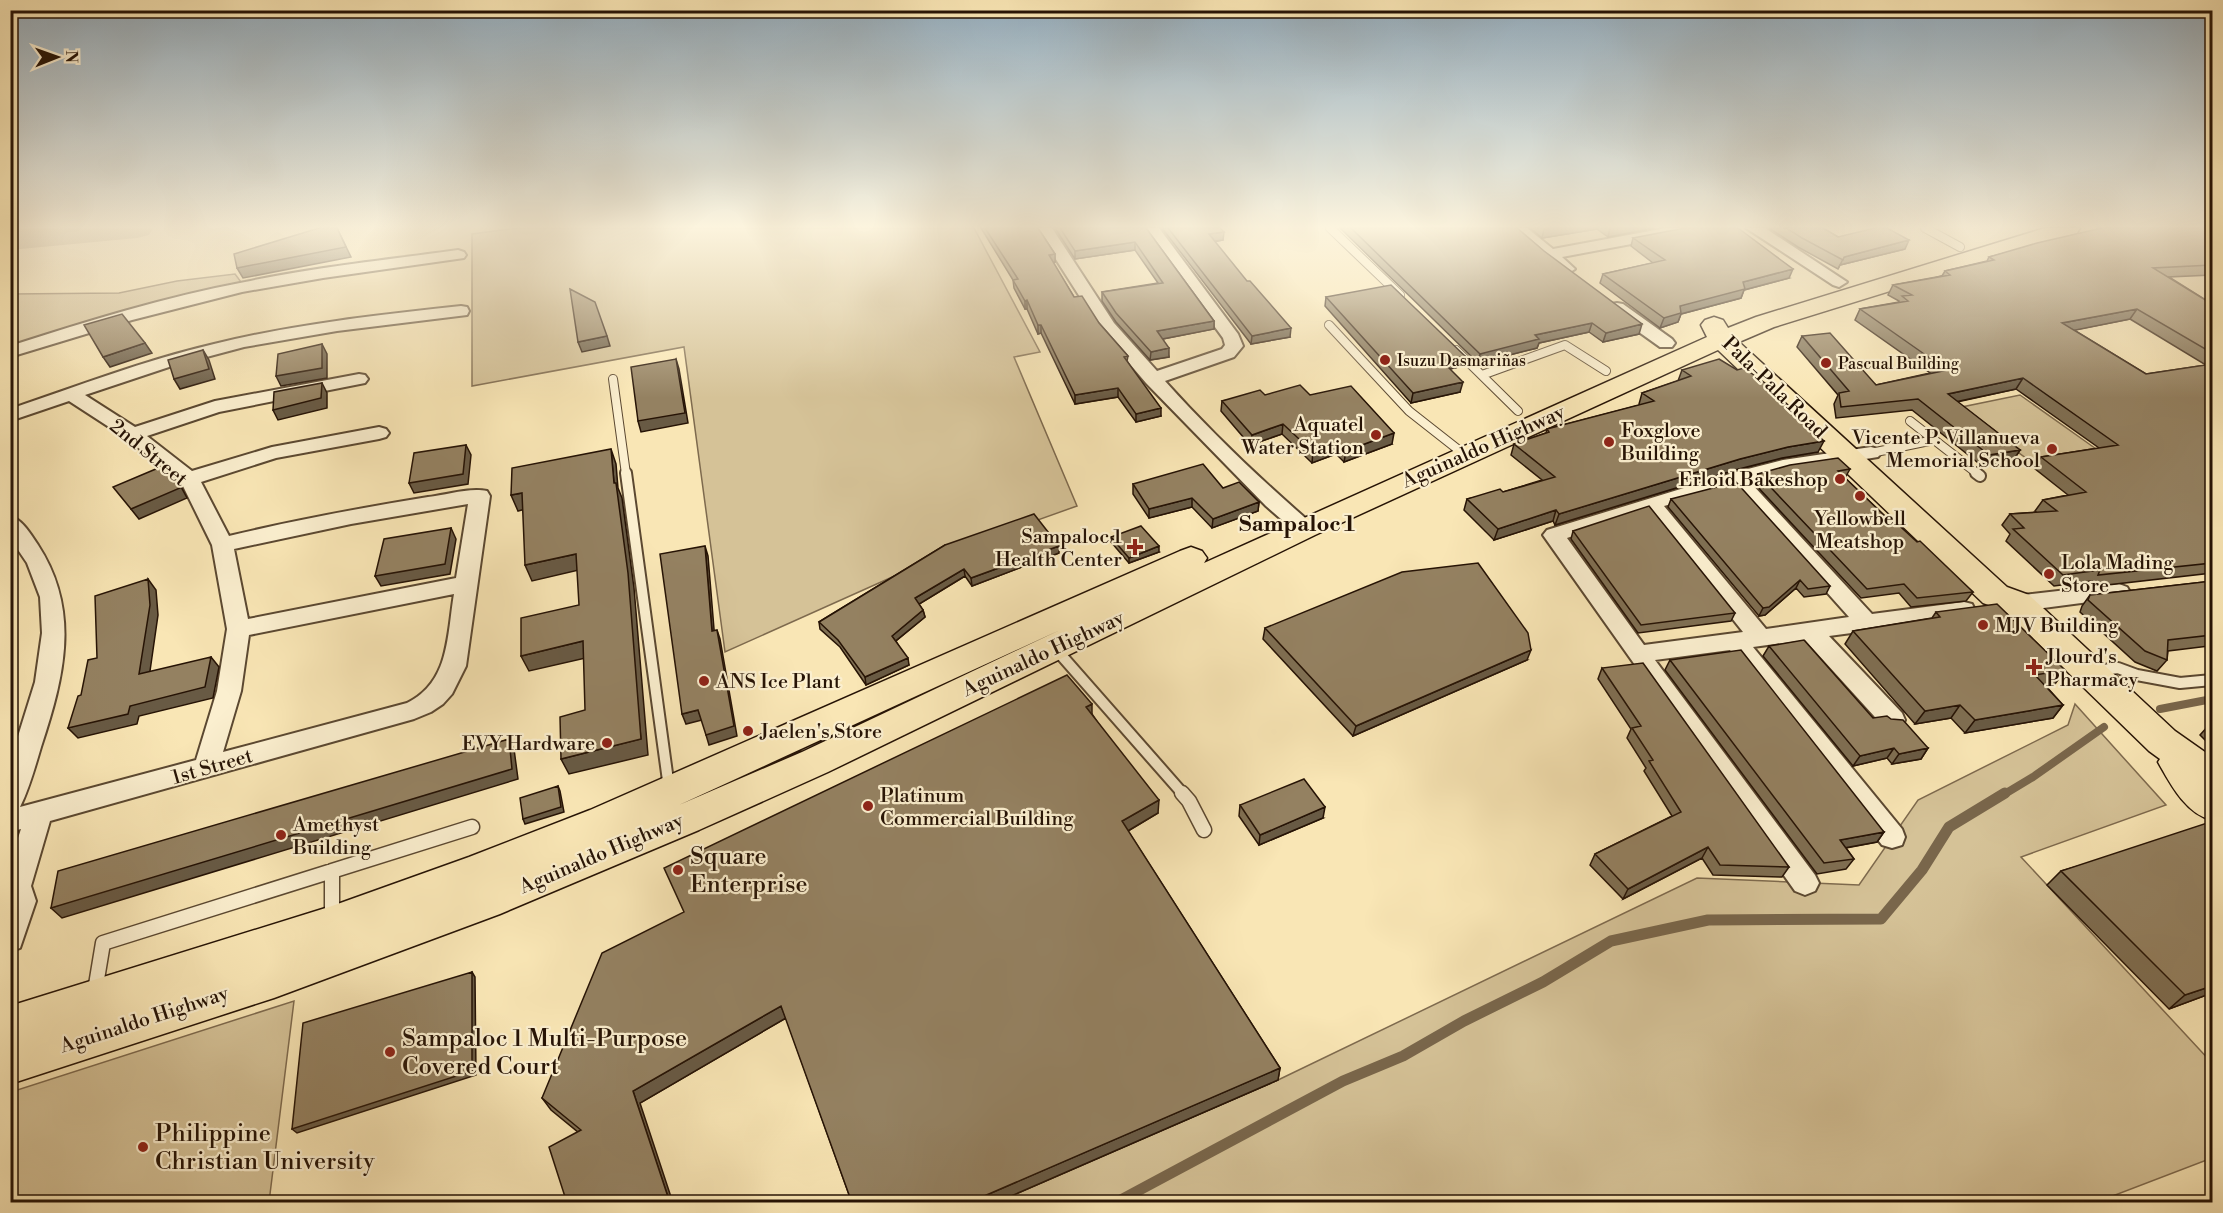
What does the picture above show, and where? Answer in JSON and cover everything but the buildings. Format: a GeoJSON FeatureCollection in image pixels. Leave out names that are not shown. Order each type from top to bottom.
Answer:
{"type":"FeatureCollection","features":[{"type":"Feature","properties":{"kind":"main road","name":"Aguinaldo Highway"},"geometry":{"type":"LineString","coordinates":[[607,836],[670,791],[1045,637],[1295,521],[1833,285]]}},
{"type":"Feature","properties":{"kind":"main road","name":"Aguinaldo Highway"},"geometry":{"type":"LineString","coordinates":[[1457,449],[1518,411],[1666,343],[1776,319],[1874,285]]}},
{"type":"Feature","properties":{"kind":"main road","name":"Pala-Pala Road"},"geometry":{"type":"LineString","coordinates":[[1724,332],[1859,455],[1995,595],[2018,603],[2162,741],[2212,776]]}},
{"type":"Feature","properties":{"kind":"main road","name":"Aguinaldo Highway"},"geometry":{"type":"LineString","coordinates":[[10,1062],[91,1019],[331,940],[483,869],[607,836],[814,762],[1045,637]]}},
{"type":"Feature","properties":{"kind":"main road","name":"Pala-Pala Road"},"geometry":{"type":"LineString","coordinates":[[2162,741],[2193,786],[2212,805]]}},
{"type":"Feature","properties":{"kind":"main road","name":"Aguinaldo Highway"},"geometry":{"type":"LineString","coordinates":[[10,1027],[91,1019]]}},
{"type":"Feature","properties":{"kind":"street"},"geometry":{"type":"LineString","coordinates":[[10,352],[205,295],[258,285]]}},
{"type":"Feature","properties":{"kind":"street"},"geometry":{"type":"LineString","coordinates":[[1083,285],[1107,326],[1152,379],[1295,521]]}},
{"type":"Feature","properties":{"kind":"street"},"geometry":{"type":"LineString","coordinates":[[1152,379],[1228,353],[1234,346],[1232,338],[1193,285]]}},
{"type":"Feature","properties":{"kind":"street"},"geometry":{"type":"LineString","coordinates":[[1602,296],[1666,343]]}},
{"type":"Feature","properties":{"kind":"street"},"geometry":{"type":"LineString","coordinates":[[10,415],[167,362],[262,339],[349,323],[461,311]]}},
{"type":"Feature","properties":{"kind":"street"},"geometry":{"type":"LineString","coordinates":[[133,434],[215,407],[359,379]]}},
{"type":"Feature","properties":{"kind":"street","name":"2nd Street"},"geometry":{"type":"LineString","coordinates":[[71,394],[133,434],[189,479],[223,545],[238,629],[230,691],[206,768]]}},
{"type":"Feature","properties":{"kind":"street"},"geometry":{"type":"LineString","coordinates":[[189,479],[272,453],[379,434]]}},
{"type":"Feature","properties":{"kind":"street"},"geometry":{"type":"LineString","coordinates":[[1805,883],[1554,535],[1736,478],[1783,466],[1859,455]]}},
{"type":"Feature","properties":{"kind":"street"},"geometry":{"type":"LineString","coordinates":[[1736,478],[1867,623]]}},
{"type":"Feature","properties":{"kind":"street","name":"1st Street"},"geometry":{"type":"LineString","coordinates":[[10,821],[414,710],[431,702],[443,689],[454,666],[480,496],[382,510],[293,527],[223,545]]}},
{"type":"Feature","properties":{"kind":"street"},"geometry":{"type":"LineString","coordinates":[[1651,503],[1760,637]]}},
{"type":"Feature","properties":{"kind":"street"},"geometry":{"type":"LineString","coordinates":[[10,523],[21,535],[41,570],[53,607],[52,645],[47,680],[10,801]]}},
{"type":"Feature","properties":{"kind":"street"},"geometry":{"type":"LineString","coordinates":[[238,629],[465,584]]}},
{"type":"Feature","properties":{"kind":"street"},"geometry":{"type":"LineString","coordinates":[[1638,654],[2018,603],[2138,590]]}},
{"type":"Feature","properties":{"kind":"street"},"geometry":{"type":"LineString","coordinates":[[1810,630],[1893,720]]}},
{"type":"Feature","properties":{"kind":"street"},"geometry":{"type":"LineString","coordinates":[[1735,640],[1892,837]]}},
{"type":"Feature","properties":{"kind":"street"},"geometry":{"type":"LineString","coordinates":[[10,939],[22,901],[14,887],[39,814]]}},
{"type":"Feature","properties":{"kind":"lane"},"geometry":{"type":"LineString","coordinates":[[1388,285],[1406,302]]}},
{"type":"Feature","properties":{"kind":"lane"},"geometry":{"type":"LineString","coordinates":[[1329,325],[1409,411],[1457,449]]}},
{"type":"Feature","properties":{"kind":"lane"},"geometry":{"type":"LineString","coordinates":[[1448,342],[1518,411]]}},
{"type":"Feature","properties":{"kind":"lane"},"geometry":{"type":"LineString","coordinates":[[1482,375],[1565,345],[1605,371]]}},
{"type":"Feature","properties":{"kind":"lane"},"geometry":{"type":"LineString","coordinates":[[613,379],[670,791]]}},
{"type":"Feature","properties":{"kind":"lane"},"geometry":{"type":"LineString","coordinates":[[1910,421],[1980,476]]}},
{"type":"Feature","properties":{"kind":"lane"},"geometry":{"type":"LineString","coordinates":[[1859,455],[1934,440]]}},
{"type":"Feature","properties":{"kind":"lane"},"geometry":{"type":"LineString","coordinates":[[1045,637],[1189,801],[1204,830]]}},
{"type":"Feature","properties":{"kind":"lane"},"geometry":{"type":"LineString","coordinates":[[2097,679],[2118,668],[2137,675],[2180,682],[2212,680]]}},
{"type":"Feature","properties":{"kind":"lane"},"geometry":{"type":"LineString","coordinates":[[91,1019],[103,943],[472,827]]}},
{"type":"Feature","properties":{"kind":"lane"},"geometry":{"type":"LineString","coordinates":[[331,940],[332,871]]}},
{"type":"Feature","properties":{"kind":"shaded area"},"geometry":{"type":"Polygon","coordinates":[[[160,285],[231,285],[86,322],[11,348],[10,294],[119,293],[160,285]]]}},
{"type":"Feature","properties":{"kind":"shaded area"},"geometry":{"type":"Polygon","coordinates":[[[472,285],[1004,285],[1040,352],[1014,357],[1077,506],[948,552],[725,652],[684,347],[472,386],[472,285]]]}},
{"type":"Feature","properties":{"kind":"shaded area"},"geometry":{"type":"Polygon","coordinates":[[[2020,395],[2099,451],[2034,464],[1957,408],[2020,395]]]}},
{"type":"Feature","properties":{"kind":"shaded area"},"geometry":{"type":"Polygon","coordinates":[[[2075,704],[2166,805],[2021,857],[2212,1063],[2212,1158],[2097,1202],[995,1202],[1278,1080],[1697,878],[1859,885],[1918,800],[2068,725],[2075,704]]]}},
{"type":"Feature","properties":{"kind":"shaded area","name":"Philippine Christian University"},"geometry":{"type":"Polygon","coordinates":[[[294,1001],[269,1202],[11,1202],[11,1092],[294,1001]]]}},
{"type":"Feature","properties":{"kind":"waterway"},"geometry":{"type":"LineString","coordinates":[[2160,709],[2212,699]]}},
{"type":"Feature","properties":{"kind":"waterway"},"geometry":{"type":"LineString","coordinates":[[2003,795],[2033,777],[2104,727]]}},
{"type":"Feature","properties":{"kind":"waterway"},"geometry":{"type":"LineString","coordinates":[[1117,1202],[1343,1081],[1403,1056],[1464,1021],[1543,982],[1611,941],[1708,920],[1881,919],[1922,870],[1949,827],[2005,793]]}},
{"type":"Feature","properties":{"kind":"place","name":"Isuzu Dasmariñas"},"geometry":{"type":"Point","coordinates":[1385,360]}},
{"type":"Feature","properties":{"kind":"place","name":"Pascual Building"},"geometry":{"type":"Point","coordinates":[1826,363]}},
{"type":"Feature","properties":{"kind":"place","name":"Aquatel Water Station"},"geometry":{"type":"Point","coordinates":[1376,435]}},
{"type":"Feature","properties":{"kind":"place","name":"Foxglove Building"},"geometry":{"type":"Point","coordinates":[1609,442]}},
{"type":"Feature","properties":{"kind":"place","name":"Vicente P. Villanueva Memorial School"},"geometry":{"type":"Point","coordinates":[2052,449]}},
{"type":"Feature","properties":{"kind":"place","name":"Erloid Bakeshop"},"geometry":{"type":"Point","coordinates":[1840,479]}},
{"type":"Feature","properties":{"kind":"place","name":"Yellowbell Meatshop"},"geometry":{"type":"Point","coordinates":[1860,496]}},
{"type":"Feature","properties":{"kind":"place","name":"Sampaloc 1 Health Center"},"geometry":{"type":"Point","coordinates":[1135,547]}},
{"type":"Feature","properties":{"kind":"place","name":"Lola Mading Store"},"geometry":{"type":"Point","coordinates":[2049,574]}},
{"type":"Feature","properties":{"kind":"place","name":"MJV Building"},"geometry":{"type":"Point","coordinates":[1983,625]}},
{"type":"Feature","properties":{"kind":"place","name":"Jlourd's Pharmacy"},"geometry":{"type":"Point","coordinates":[2034,667]}},
{"type":"Feature","properties":{"kind":"place","name":"ANS Ice Plant"},"geometry":{"type":"Point","coordinates":[704,681]}},
{"type":"Feature","properties":{"kind":"place","name":"Jaelen's Store"},"geometry":{"type":"Point","coordinates":[748,731]}},
{"type":"Feature","properties":{"kind":"place","name":"EVY Hardware"},"geometry":{"type":"Point","coordinates":[607,743]}},
{"type":"Feature","properties":{"kind":"place","name":"Platinum Commercial Building"},"geometry":{"type":"Point","coordinates":[868,806]}},
{"type":"Feature","properties":{"kind":"place","name":"Amethyst Building"},"geometry":{"type":"Point","coordinates":[281,835]}},
{"type":"Feature","properties":{"kind":"place","name":"Square Enterprise"},"geometry":{"type":"Point","coordinates":[678,870]}},
{"type":"Feature","properties":{"kind":"place","name":"Sampaloc 1 Multi-Purpose Covered Court"},"geometry":{"type":"Point","coordinates":[390,1052]}},
{"type":"Feature","properties":{"kind":"place","name":"Philippine Christian University"},"geometry":{"type":"Point","coordinates":[143,1147]}},
{"type":"Feature","properties":{"kind":"district","name":"Sampaloc 1"},"geometry":{"type":"Point","coordinates":[1297,523]}}]}
